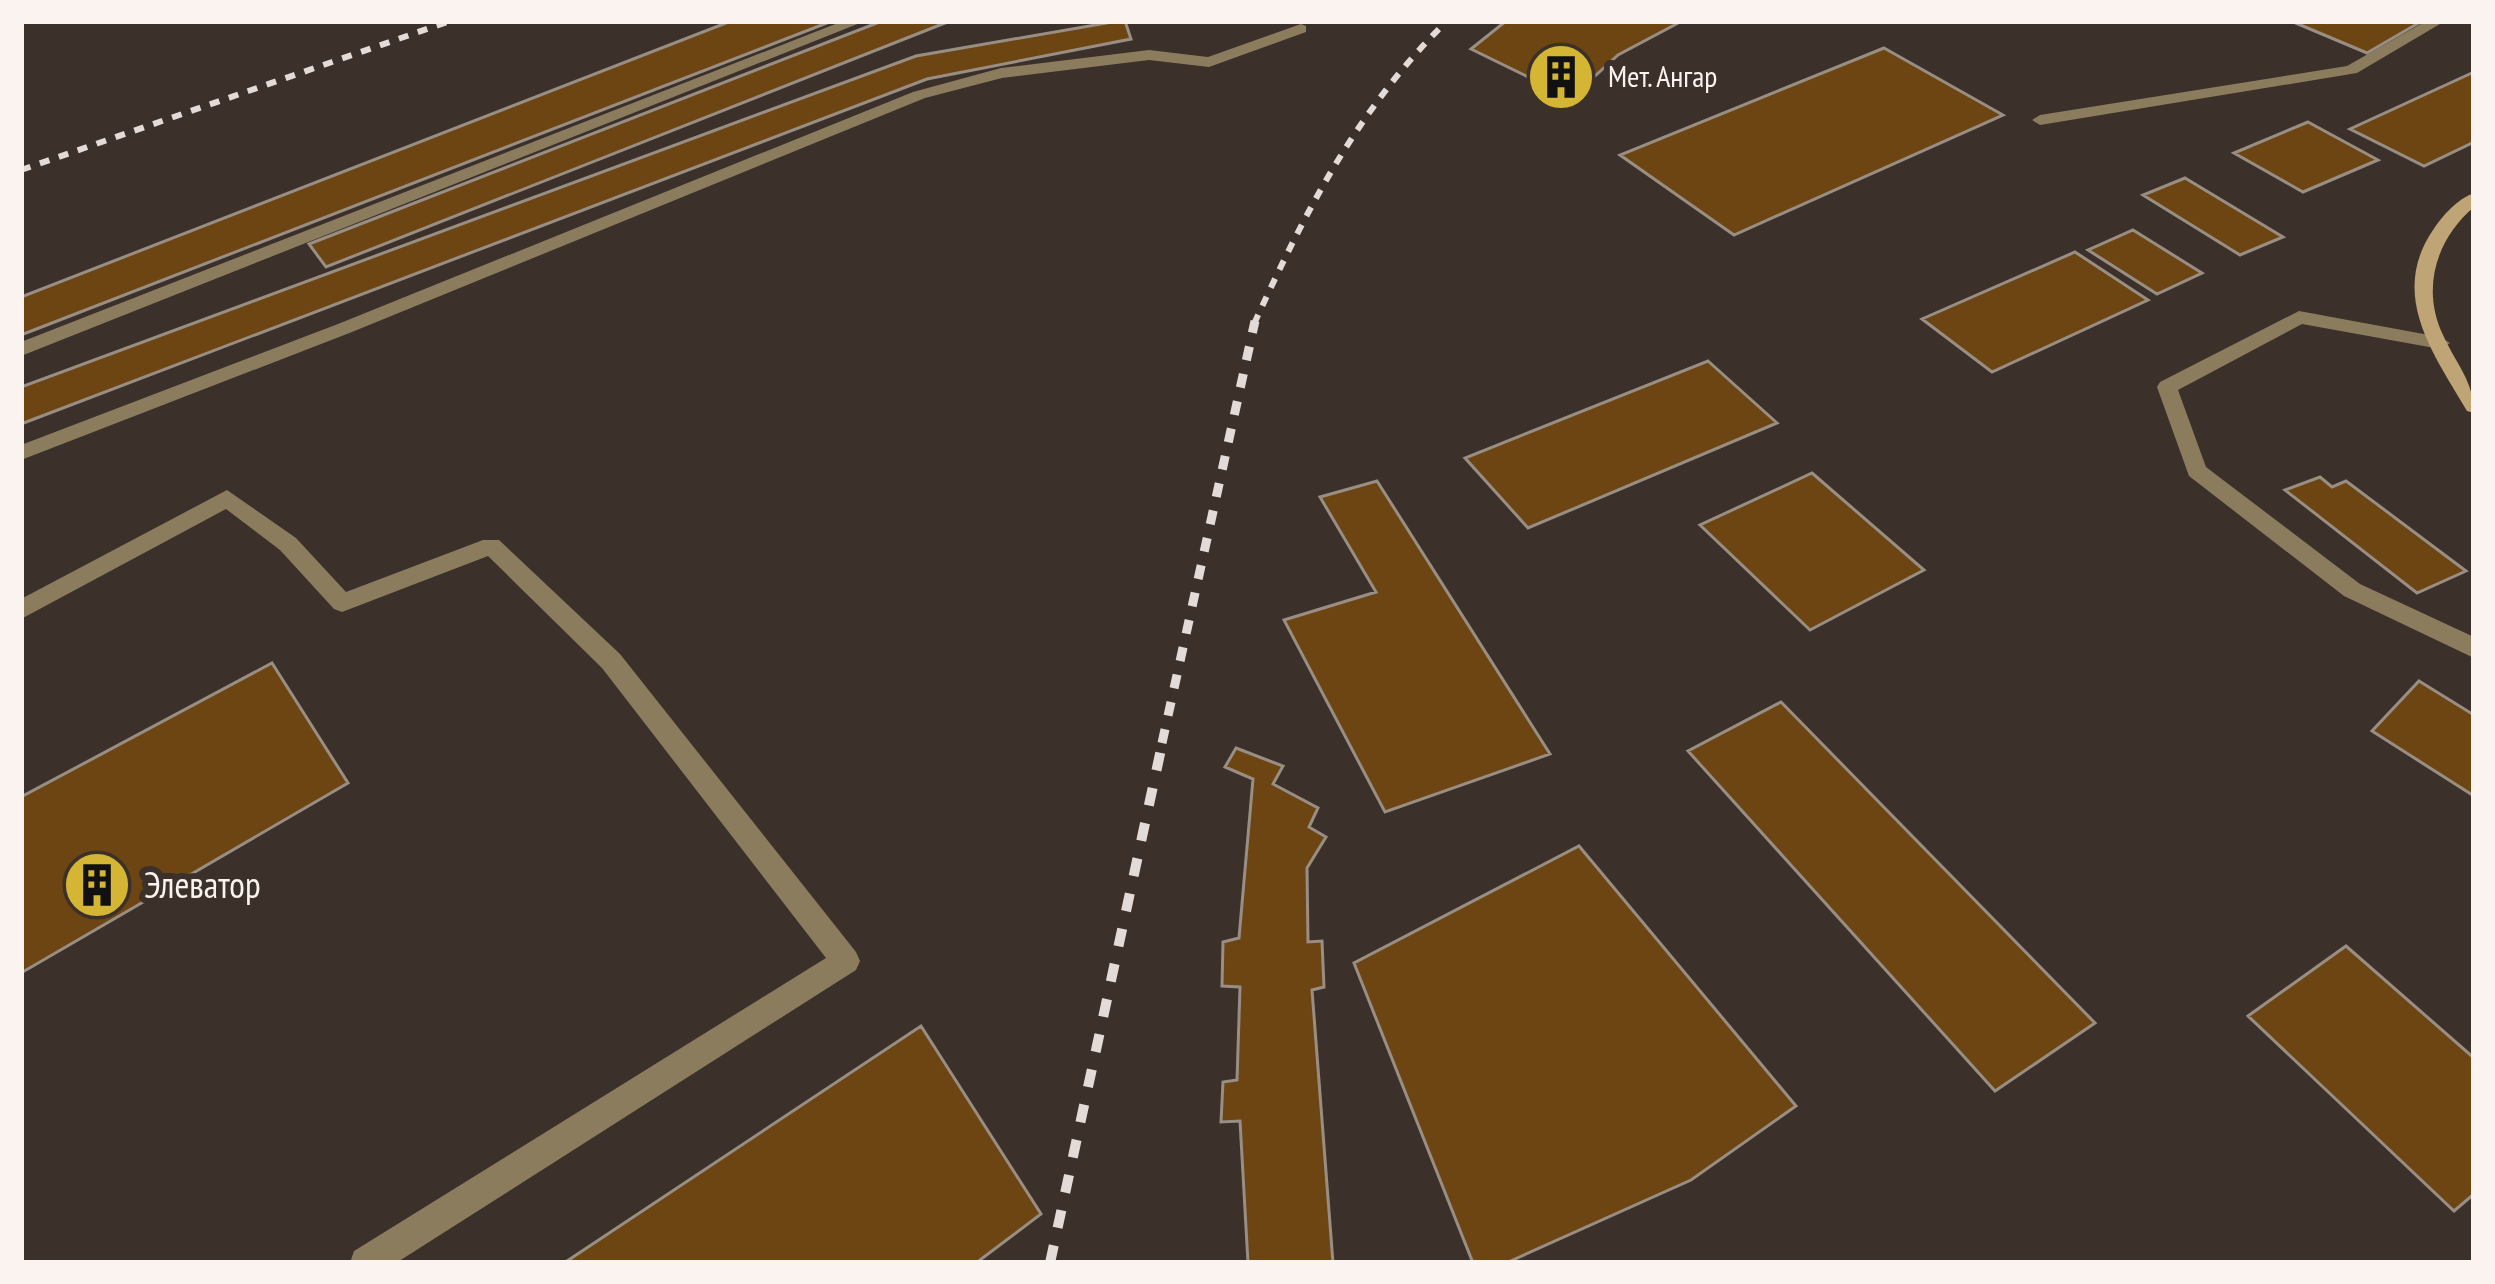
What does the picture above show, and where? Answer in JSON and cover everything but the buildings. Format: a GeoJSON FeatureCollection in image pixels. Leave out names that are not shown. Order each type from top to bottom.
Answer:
{"type":"FeatureCollection","features":[{"type":"Feature","properties":{"kind":"street"},"geometry":{"type":"LineString","coordinates":[[2474,198],[2447,217],[2424,268],[2425,315],[2474,406]]}},
{"type":"Feature","properties":{"kind":"lane"},"geometry":{"type":"LineString","coordinates":[[21,349],[857,21]]}},
{"type":"Feature","properties":{"kind":"lane"},"geometry":{"type":"LineString","coordinates":[[2040,120],[2351,70],[2437,21]]}},
{"type":"Feature","properties":{"kind":"lane"},"geometry":{"type":"LineString","coordinates":[[21,453],[345,328],[919,95],[1001,73],[1107,60],[1149,56],[1209,62],[1301,29]]}},
{"type":"Feature","properties":{"kind":"lane"},"geometry":{"type":"LineString","coordinates":[[2440,343],[2300,317],[2168,387],[2197,471],[2352,590],[2474,648]]}},
{"type":"Feature","properties":{"kind":"lane"},"geometry":{"type":"LineString","coordinates":[[21,610],[227,498],[288,544],[342,603],[490,546],[611,661],[846,961],[366,1263]]}},
{"type":"Feature","properties":{"kind":"railway"},"geometry":{"type":"LineString","coordinates":[[21,170],[450,21]]}},
{"type":"Feature","properties":{"kind":"railway"},"geometry":{"type":"LineString","coordinates":[[1255,323],[1336,163],[1386,89],[1447,21]]}},
{"type":"Feature","properties":{"kind":"railway"},"geometry":{"type":"LineString","coordinates":[[1162,743],[1255,323]]}},
{"type":"Feature","properties":{"kind":"railway"},"geometry":{"type":"LineString","coordinates":[[1050,1263],[1163,740]]}},
{"type":"Feature","properties":{"kind":"place","name":"Мет. Ангар"},"geometry":{"type":"Point","coordinates":[1561,77]}},
{"type":"Feature","properties":{"kind":"place","name":"Элеватор"},"geometry":{"type":"Point","coordinates":[97,885]}}]}
